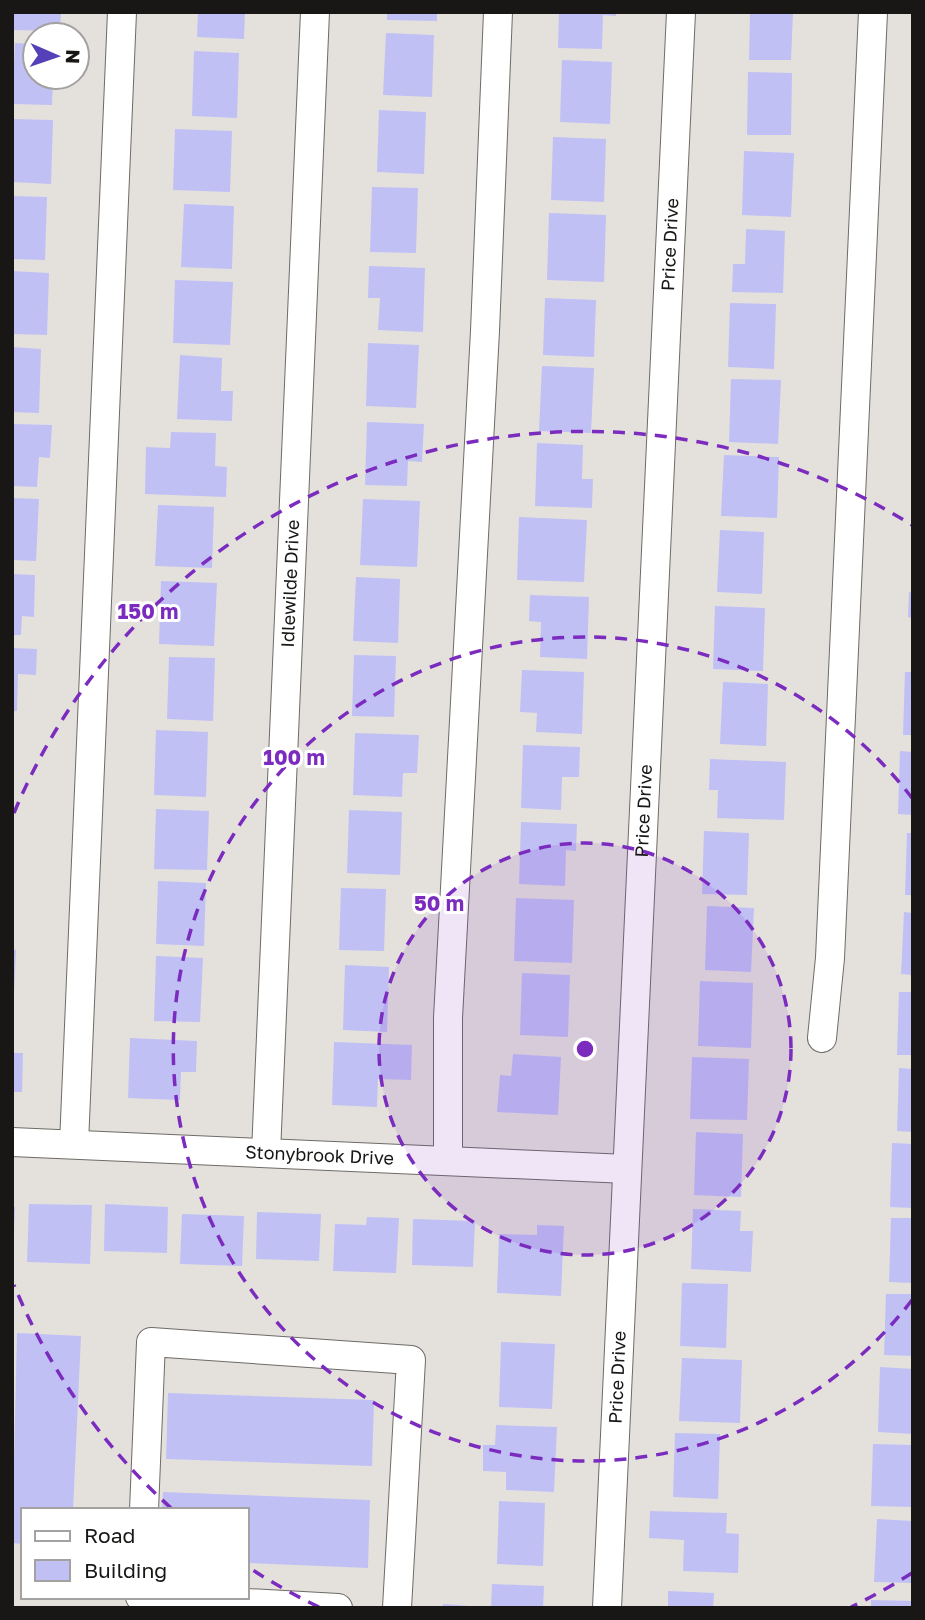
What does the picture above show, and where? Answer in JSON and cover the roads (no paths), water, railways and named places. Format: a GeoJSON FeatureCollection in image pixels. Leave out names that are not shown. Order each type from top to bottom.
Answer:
{"type":"FeatureCollection","features":[{"type":"Feature","properties":{"kind":"street"},"geometry":{"type":"LineString","coordinates":[[74,1144],[122,12]]}},
{"type":"Feature","properties":{"kind":"street","name":"Idlewilde Drive"},"geometry":{"type":"LineString","coordinates":[[266,1153],[315,12]]}},
{"type":"Feature","properties":{"kind":"street"},"geometry":{"type":"LineString","coordinates":[[448,1161],[448,1018],[485,331],[498,12]]}},
{"type":"Feature","properties":{"kind":"street","name":"Price Drive"},"geometry":{"type":"LineString","coordinates":[[607,1608],[681,12]]}},
{"type":"Feature","properties":{"kind":"street"},"geometry":{"type":"LineString","coordinates":[[822,1038],[831,944],[873,12]]}},
{"type":"Feature","properties":{"kind":"street","name":"Stonybrook Drive"},"geometry":{"type":"LineString","coordinates":[[12,1142],[627,1169]]}},
{"type":"Feature","properties":{"kind":"street"},"geometry":{"type":"LineString","coordinates":[[144,1508],[151,1342],[411,1360],[397,1608]]}},
{"type":"Feature","properties":{"kind":"street"},"geometry":{"type":"LineString","coordinates":[[177,1599],[338,1608]]}}]}
